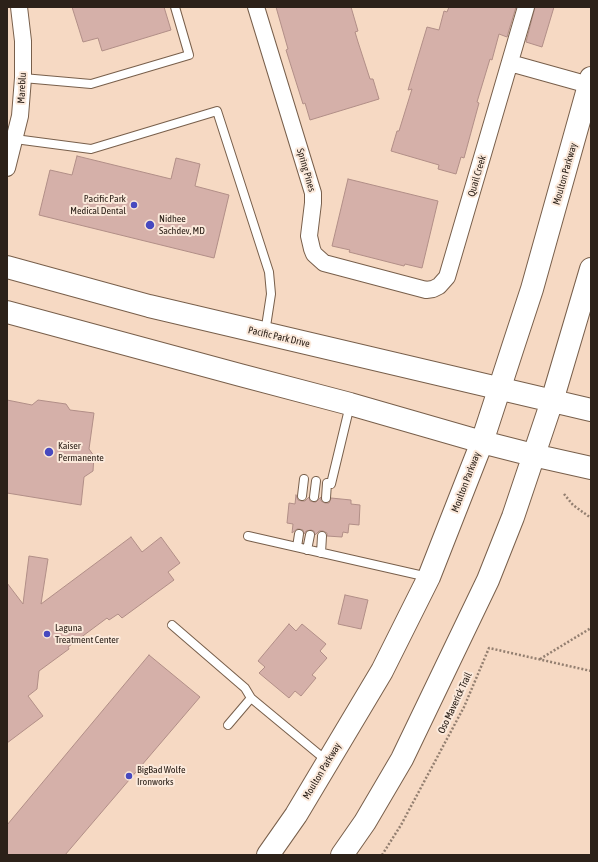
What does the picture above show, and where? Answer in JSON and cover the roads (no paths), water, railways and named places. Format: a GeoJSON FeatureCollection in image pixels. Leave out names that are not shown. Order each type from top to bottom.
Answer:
{"type":"FeatureCollection","features":[{"type":"Feature","properties":{"kind":"main road","name":"Moulton Parkway"},"geometry":{"type":"LineString","coordinates":[[268,855],[296,815],[382,671],[429,577],[482,442],[500,388],[534,282],[590,82]]}},
{"type":"Feature","properties":{"kind":"main road","name":"Pacific Park Drive"},"geometry":{"type":"LineString","coordinates":[[7,267],[149,306],[591,410]]}},
{"type":"Feature","properties":{"kind":"main road"},"geometry":{"type":"LineString","coordinates":[[342,855],[365,822],[402,759],[488,580],[513,517],[552,401],[591,269]]}},
{"type":"Feature","properties":{"kind":"main road"},"geometry":{"type":"LineString","coordinates":[[7,312],[350,404],[482,442],[591,468]]}},
{"type":"Feature","properties":{"kind":"street","name":"Mareblu"},"geometry":{"type":"LineString","coordinates":[[7,168],[20,116],[23,78],[23,41],[19,7]]}},
{"type":"Feature","properties":{"kind":"street","name":"Spring Pines"},"geometry":{"type":"LineString","coordinates":[[256,7],[313,193],[309,236],[314,254],[324,263],[426,290],[439,286]]}},
{"type":"Feature","properties":{"kind":"street","name":"Quail Creek"},"geometry":{"type":"LineString","coordinates":[[439,286],[447,277],[526,7]]}},
{"type":"Feature","properties":{"kind":"street"},"geometry":{"type":"LineString","coordinates":[[510,63],[590,82]]}},
{"type":"Feature","properties":{"kind":"lane"},"geometry":{"type":"LineString","coordinates":[[23,78],[91,84],[190,55],[175,7]]}},
{"type":"Feature","properties":{"kind":"lane"},"geometry":{"type":"LineString","coordinates":[[15,139],[91,149],[217,111],[269,272],[271,294],[265,333]]}},
{"type":"Feature","properties":{"kind":"lane"},"geometry":{"type":"LineString","coordinates":[[326,498],[350,404]]}},
{"type":"Feature","properties":{"kind":"lane"},"geometry":{"type":"LineString","coordinates":[[302,496],[304,479]]}},
{"type":"Feature","properties":{"kind":"lane"},"geometry":{"type":"LineString","coordinates":[[314,497],[316,481]]}},
{"type":"Feature","properties":{"kind":"lane"},"geometry":{"type":"LineString","coordinates":[[297,547],[299,534]]}},
{"type":"Feature","properties":{"kind":"lane"},"geometry":{"type":"LineString","coordinates":[[307,550],[310,535]]}},
{"type":"Feature","properties":{"kind":"lane"},"geometry":{"type":"LineString","coordinates":[[248,536],[429,577]]}},
{"type":"Feature","properties":{"kind":"lane"},"geometry":{"type":"LineString","coordinates":[[321,553],[322,536]]}},
{"type":"Feature","properties":{"kind":"lane"},"geometry":{"type":"LineString","coordinates":[[172,625],[245,688],[251,698],[328,762]]}},
{"type":"Feature","properties":{"kind":"lane"},"geometry":{"type":"LineString","coordinates":[[228,725],[251,698]]}},
{"type":"Feature","properties":{"kind":"place","name":"Pacific Park Medical Dental"},"geometry":{"type":"Point","coordinates":[134,205]}},
{"type":"Feature","properties":{"kind":"place","name":"Nidhee Sachdev, MD"},"geometry":{"type":"Point","coordinates":[150,225]}},
{"type":"Feature","properties":{"kind":"place","name":"Kaiser Permanente"},"geometry":{"type":"Point","coordinates":[49,452]}},
{"type":"Feature","properties":{"kind":"place","name":"Laguna Treatment Center"},"geometry":{"type":"Point","coordinates":[47,634]}},
{"type":"Feature","properties":{"kind":"place","name":"BigBad Wolfe Ironworks"},"geometry":{"type":"Point","coordinates":[129,776]}}]}
